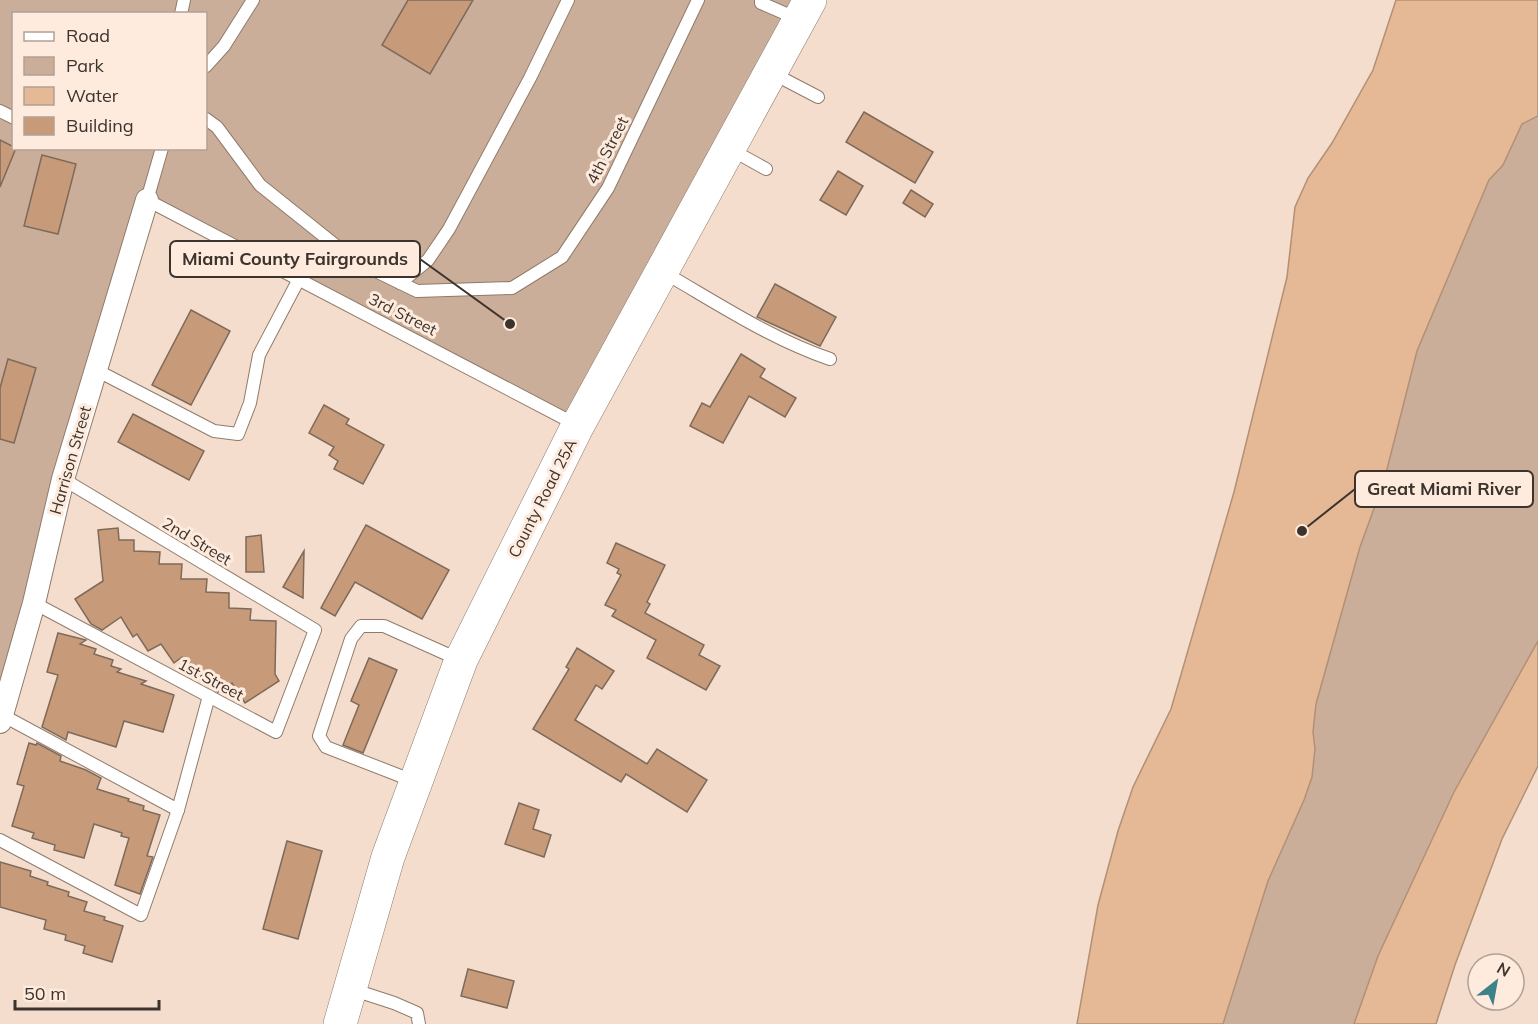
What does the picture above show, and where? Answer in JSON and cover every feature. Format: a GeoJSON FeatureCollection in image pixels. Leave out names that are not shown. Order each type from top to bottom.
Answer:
{"type":"FeatureCollection","features":[{"type":"Feature","properties":{"kind":"main road","name":"County Road 25A"},"geometry":{"type":"LineString","coordinates":[[340,1024],[388,857],[461,660],[578,426],[804,10]]}},
{"type":"Feature","properties":{"kind":"street","name":"Harrison Street"},"geometry":{"type":"LineString","coordinates":[[1,719],[34,603],[63,479],[147,200]]}},
{"type":"Feature","properties":{"kind":"lane"},"geometry":{"type":"LineString","coordinates":[[207,65],[224,46],[254,0]]}},
{"type":"Feature","properties":{"kind":"lane"},"geometry":{"type":"LineString","coordinates":[[207,119],[217,128],[260,185],[355,261],[400,283],[428,260],[449,229],[530,78],[568,0]]}},
{"type":"Feature","properties":{"kind":"lane","name":"4th Street"},"geometry":{"type":"LineString","coordinates":[[400,283],[417,291],[512,288],[562,257],[608,188],[698,0]]}},
{"type":"Feature","properties":{"kind":"lane"},"geometry":{"type":"LineString","coordinates":[[761,0],[761,3],[804,10]]}},
{"type":"Feature","properties":{"kind":"lane"},"geometry":{"type":"LineString","coordinates":[[770,72],[818,98]]}},
{"type":"Feature","properties":{"kind":"lane"},"geometry":{"type":"LineString","coordinates":[[729,148],[766,169]]}},
{"type":"Feature","properties":{"kind":"lane"},"geometry":{"type":"LineString","coordinates":[[147,200],[161,150]]}},
{"type":"Feature","properties":{"kind":"lane","name":"3rd Street"},"geometry":{"type":"LineString","coordinates":[[147,200],[578,426]]}},
{"type":"Feature","properties":{"kind":"lane"},"geometry":{"type":"LineString","coordinates":[[662,272],[808,352],[830,359]]}},
{"type":"Feature","properties":{"kind":"lane"},"geometry":{"type":"LineString","coordinates":[[96,370],[214,431],[238,434],[250,403],[259,355],[299,279]]}},
{"type":"Feature","properties":{"kind":"lane","name":"2nd Street"},"geometry":{"type":"LineString","coordinates":[[63,479],[315,630]]}},
{"type":"Feature","properties":{"kind":"lane","name":"1st Street"},"geometry":{"type":"LineString","coordinates":[[34,603],[276,732],[315,630]]}},
{"type":"Feature","properties":{"kind":"lane"},"geometry":{"type":"LineString","coordinates":[[416,782],[326,747],[319,736],[351,639],[361,626],[384,626],[461,660]]}},
{"type":"Feature","properties":{"kind":"lane"},"geometry":{"type":"LineString","coordinates":[[0,840],[141,915],[178,810],[209,696]]}},
{"type":"Feature","properties":{"kind":"lane"},"geometry":{"type":"LineString","coordinates":[[1,719],[178,810]]}},
{"type":"Feature","properties":{"kind":"lane"},"geometry":{"type":"LineString","coordinates":[[350,988],[417,1013],[419,1024]]}},
{"type":"Feature","properties":{"kind":"green space"},"geometry":{"type":"Polygon","coordinates":[[[0,0],[810,0],[578,425],[147,200],[0,722],[0,0]]]}},
{"type":"Feature","properties":{"kind":"green space"},"geometry":{"type":"Polygon","coordinates":[[[1538,116],[1538,641],[1454,792],[1378,956],[1354,1024],[1223,1024],[1268,881],[1312,777],[1316,704],[1360,547],[1384,481],[1417,351],[1489,180],[1503,165],[1522,124],[1538,116]]]}},
{"type":"Feature","properties":{"kind":"water"},"geometry":{"type":"Polygon","coordinates":[[[1396,0],[1538,0],[1538,116],[1522,124],[1503,165],[1489,180],[1417,351],[1384,481],[1360,547],[1316,704],[1312,777],[1268,881],[1223,1024],[1077,1024],[1098,905],[1118,831],[1133,787],[1171,709],[1234,492],[1287,277],[1295,207],[1308,178],[1332,143],[1373,70],[1396,0]]]}},
{"type":"Feature","properties":{"kind":"water"},"geometry":{"type":"Polygon","coordinates":[[[1538,641],[1538,766],[1502,839],[1455,965],[1436,1024],[1354,1024],[1378,956],[1454,792],[1538,641]]]}},
{"type":"Feature","properties":{"kind":"building"},"geometry":{"type":"Polygon","coordinates":[[[408,0],[473,0],[430,74],[382,45],[408,0]]]}},
{"type":"Feature","properties":{"kind":"building"},"geometry":{"type":"Polygon","coordinates":[[[864,112],[933,152],[915,183],[846,142],[864,112]]]}},
{"type":"Feature","properties":{"kind":"building"},"geometry":{"type":"Polygon","coordinates":[[[0,140],[15,150],[0,187],[0,140]]]}},
{"type":"Feature","properties":{"kind":"building"},"geometry":{"type":"Polygon","coordinates":[[[42,155],[76,164],[58,234],[24,226],[42,155]]]}},
{"type":"Feature","properties":{"kind":"building"},"geometry":{"type":"Polygon","coordinates":[[[838,171],[863,186],[846,215],[820,200],[838,171]]]}},
{"type":"Feature","properties":{"kind":"building"},"geometry":{"type":"Polygon","coordinates":[[[911,190],[933,204],[925,217],[903,203],[911,190]]]}},
{"type":"Feature","properties":{"kind":"building"},"geometry":{"type":"Polygon","coordinates":[[[775,284],[836,317],[820,346],[757,317],[775,284]]]}},
{"type":"Feature","properties":{"kind":"building"},"geometry":{"type":"Polygon","coordinates":[[[191,310],[230,331],[191,405],[152,385],[191,310]]]}},
{"type":"Feature","properties":{"kind":"building"},"geometry":{"type":"Polygon","coordinates":[[[741,354],[765,369],[760,377],[796,398],[785,417],[749,396],[723,443],[690,426],[702,403],[710,407],[741,354]]]}},
{"type":"Feature","properties":{"kind":"building"},"geometry":{"type":"Polygon","coordinates":[[[8,359],[36,368],[14,443],[0,439],[0,388],[8,359]]]}},
{"type":"Feature","properties":{"kind":"building"},"geometry":{"type":"Polygon","coordinates":[[[324,405],[349,419],[346,424],[384,445],[363,484],[334,469],[338,461],[329,455],[334,447],[309,433],[324,405]]]}},
{"type":"Feature","properties":{"kind":"building"},"geometry":{"type":"Polygon","coordinates":[[[133,414],[204,451],[189,480],[118,442],[133,414]]]}},
{"type":"Feature","properties":{"kind":"building"},"geometry":{"type":"Polygon","coordinates":[[[366,525],[449,570],[422,619],[355,582],[335,616],[321,608],[366,525]]]}},
{"type":"Feature","properties":{"kind":"building"},"geometry":{"type":"Polygon","coordinates":[[[118,528],[119,540],[134,540],[134,551],[160,552],[159,564],[182,564],[181,579],[207,579],[206,592],[229,593],[229,608],[251,609],[250,620],[276,621],[275,674],[279,681],[245,703],[232,683],[218,692],[204,674],[196,679],[182,657],[174,663],[161,644],[148,651],[137,634],[133,637],[121,617],[102,630],[91,624],[75,599],[103,581],[98,530],[118,528]]]}},
{"type":"Feature","properties":{"kind":"building"},"geometry":{"type":"Polygon","coordinates":[[[261,535],[264,572],[246,572],[246,537],[261,535]]]}},
{"type":"Feature","properties":{"kind":"building"},"geometry":{"type":"Polygon","coordinates":[[[616,543],[665,565],[647,602],[650,604],[645,613],[704,645],[699,655],[720,666],[706,690],[647,658],[656,640],[612,616],[616,610],[605,605],[621,575],[617,573],[619,569],[607,563],[616,543]]]}},
{"type":"Feature","properties":{"kind":"building"},"geometry":{"type":"Polygon","coordinates":[[[304,551],[303,598],[283,587],[304,551]]]}},
{"type":"Feature","properties":{"kind":"building"},"geometry":{"type":"Polygon","coordinates":[[[58,633],[86,640],[80,644],[96,649],[94,654],[113,660],[111,666],[121,669],[117,672],[146,681],[141,684],[174,695],[163,732],[124,721],[116,747],[68,732],[66,740],[42,727],[58,675],[47,672],[58,633]]]}},
{"type":"Feature","properties":{"kind":"building"},"geometry":{"type":"Polygon","coordinates":[[[577,648],[614,671],[602,689],[596,685],[575,720],[647,764],[657,749],[707,780],[687,812],[626,774],[621,782],[533,729],[569,669],[566,667],[577,648]]]}},
{"type":"Feature","properties":{"kind":"building"},"geometry":{"type":"Polygon","coordinates":[[[369,658],[397,670],[363,753],[343,745],[359,705],[351,701],[369,658]]]}},
{"type":"Feature","properties":{"kind":"building"},"geometry":{"type":"Polygon","coordinates":[[[29,743],[36,745],[37,743],[61,756],[60,761],[101,778],[97,789],[129,799],[128,801],[144,806],[143,810],[160,815],[147,856],[153,857],[140,894],[115,885],[129,838],[121,836],[122,833],[94,824],[84,858],[54,850],[55,845],[32,838],[34,833],[12,826],[24,786],[17,784],[29,743]]]}},
{"type":"Feature","properties":{"kind":"building"},"geometry":{"type":"Polygon","coordinates":[[[519,803],[539,810],[533,829],[551,835],[544,857],[505,844],[519,803]]]}},
{"type":"Feature","properties":{"kind":"building"},"geometry":{"type":"Polygon","coordinates":[[[287,841],[322,851],[298,939],[263,929],[287,841]]]}},
{"type":"Feature","properties":{"kind":"building"},"geometry":{"type":"Polygon","coordinates":[[[0,862],[31,871],[30,876],[48,882],[47,885],[69,892],[68,896],[87,902],[84,911],[105,917],[104,920],[123,926],[112,962],[83,953],[85,946],[65,940],[66,935],[44,929],[46,920],[0,907],[0,862]]]}},
{"type":"Feature","properties":{"kind":"building"},"geometry":{"type":"Polygon","coordinates":[[[468,969],[514,981],[507,1008],[461,996],[468,969]]]}},
{"type":"Feature","properties":{"kind":"place","name":"Miami County Fairgrounds"},"geometry":{"type":"Point","coordinates":[510,324]}},
{"type":"Feature","properties":{"kind":"place","name":"Great Miami River"},"geometry":{"type":"Point","coordinates":[1302,531]}}]}
